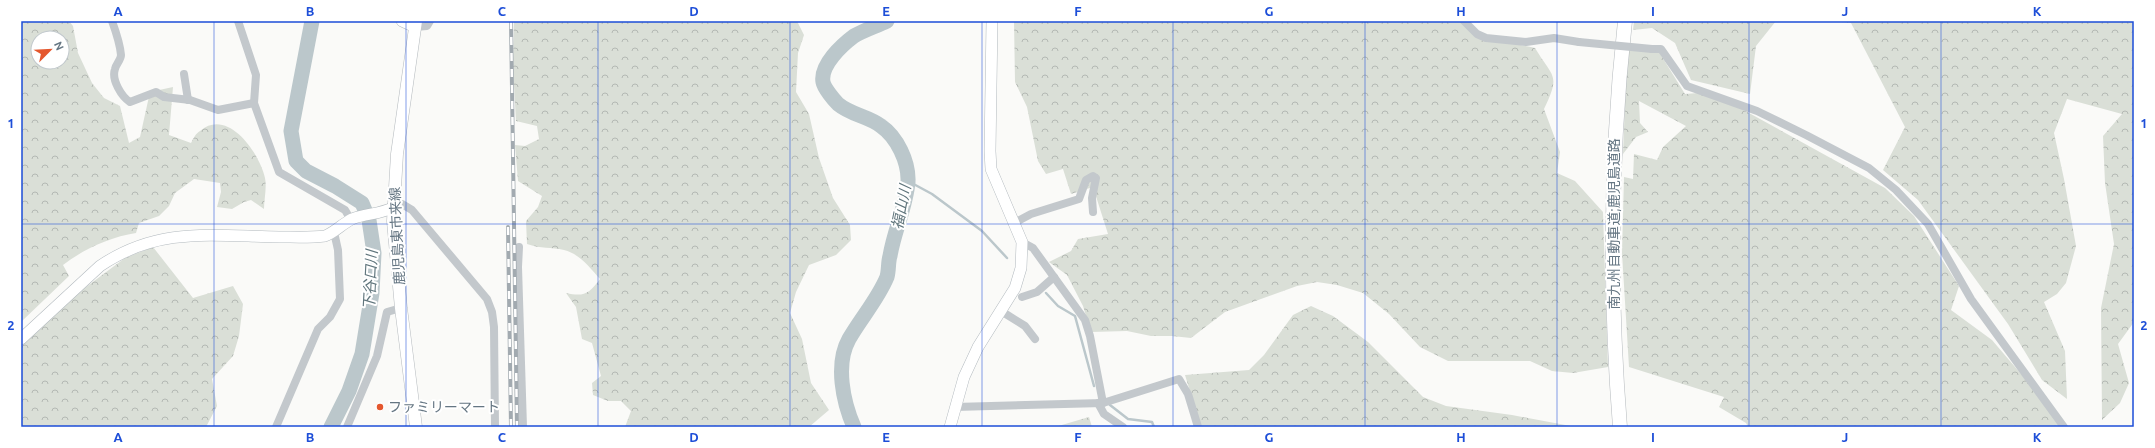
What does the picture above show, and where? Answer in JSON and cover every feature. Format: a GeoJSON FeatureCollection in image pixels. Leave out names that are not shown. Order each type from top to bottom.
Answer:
{"type":"FeatureCollection","features":[{"type":"Feature","properties":{"kind":"highway","name":"南九州自動車道;鹿児島道路"},"geometry":{"type":"LineString","coordinates":[[1620,427],[1615,348],[1612,214],[1614,140],[1625,21]]}},
{"type":"Feature","properties":{"kind":"main road","name":"鹿児島東市来線"},"geometry":{"type":"LineString","coordinates":[[415,24],[397,154],[394,207],[395,253],[416,427]]}},
{"type":"Feature","properties":{"kind":"street"},"geometry":{"type":"LineString","coordinates":[[112,21],[119,43],[121,57],[114,71],[116,83],[125,99],[130,102],[156,92],[164,97],[188,100],[218,110],[254,103]]}},
{"type":"Feature","properties":{"kind":"street"},"geometry":{"type":"LineString","coordinates":[[238,21],[256,75],[254,103],[279,172],[345,210],[354,219]]}},
{"type":"Feature","properties":{"kind":"street"},"geometry":{"type":"LineString","coordinates":[[402,21],[427,26],[430,21]]}},
{"type":"Feature","properties":{"kind":"street"},"geometry":{"type":"LineString","coordinates":[[950,427],[964,377],[978,347],[1015,288],[1021,268],[1022,242],[992,169],[990,151],[992,21]]}},
{"type":"Feature","properties":{"kind":"street"},"geometry":{"type":"LineString","coordinates":[[1464,21],[1477,34],[1486,38],[1526,42],[1554,38],[1579,42],[1661,49],[1687,86],[1757,111],[1869,168],[1896,190],[1928,224],[1971,299],[2064,427]]}},
{"type":"Feature","properties":{"kind":"street"},"geometry":{"type":"LineString","coordinates":[[184,74],[188,100]]}},
{"type":"Feature","properties":{"kind":"street"},"geometry":{"type":"LineString","coordinates":[[1014,223],[1031,214],[1079,199],[1086,180],[1093,176],[1096,178],[1092,198],[1094,212]]}},
{"type":"Feature","properties":{"kind":"street"},"geometry":{"type":"LineString","coordinates":[[21,339],[100,266],[138,246],[165,238],[190,235],[316,238],[334,232],[354,219],[379,214],[402,204],[412,210],[487,299],[492,312],[494,327],[495,427]]}},
{"type":"Feature","properties":{"kind":"street"},"geometry":{"type":"LineString","coordinates":[[276,427],[291,387],[318,329],[330,317],[340,299],[338,250],[334,232]]}},
{"type":"Feature","properties":{"kind":"street"},"geometry":{"type":"LineString","coordinates":[[1022,242],[1033,248],[1085,320],[1090,336],[1104,414],[1123,427]]}},
{"type":"Feature","properties":{"kind":"street"},"geometry":{"type":"LineString","coordinates":[[519,248],[518,267],[523,427]]}},
{"type":"Feature","properties":{"kind":"street"},"geometry":{"type":"LineString","coordinates":[[1022,297],[1037,292],[1054,277]]}},
{"type":"Feature","properties":{"kind":"street"},"geometry":{"type":"LineString","coordinates":[[347,427],[377,356],[387,312],[401,308]]}},
{"type":"Feature","properties":{"kind":"street"},"geometry":{"type":"LineString","coordinates":[[1001,311],[1025,326],[1035,339]]}},
{"type":"Feature","properties":{"kind":"street"},"geometry":{"type":"LineString","coordinates":[[955,407],[1101,403],[1179,379],[1188,394],[1198,427]]}},
{"type":"Feature","properties":{"kind":"green space"},"geometry":{"type":"Polygon","coordinates":[[[21,21],[69,21],[73,26],[78,53],[92,83],[104,98],[120,106],[129,143],[140,137],[150,92],[173,87],[169,135],[191,143],[197,133],[211,125],[221,125],[232,129],[250,146],[262,168],[266,182],[264,209],[251,200],[232,209],[217,207],[221,192],[220,183],[194,179],[175,193],[169,206],[159,216],[139,223],[136,233],[117,237],[98,244],[63,265],[69,276],[21,322],[21,21]]]}},
{"type":"Feature","properties":{"kind":"green space"},"geometry":{"type":"Polygon","coordinates":[[[514,21],[797,21],[804,35],[798,53],[796,92],[809,114],[819,158],[833,198],[850,225],[851,240],[836,255],[809,265],[796,292],[790,313],[802,339],[811,383],[829,410],[809,427],[625,427],[631,411],[621,401],[608,401],[593,395],[592,383],[601,376],[592,343],[582,339],[576,307],[566,293],[577,295],[586,293],[593,288],[600,279],[584,262],[570,252],[527,244],[526,221],[538,207],[542,196],[518,181],[515,145],[525,146],[539,139],[537,126],[516,121],[513,69],[514,21]]]}},
{"type":"Feature","properties":{"kind":"green space"},"geometry":{"type":"Polygon","coordinates":[[[1014,21],[1464,21],[1479,32],[1488,36],[1506,42],[1535,48],[1553,77],[1552,89],[1544,109],[1560,152],[1557,173],[1575,181],[1603,212],[1608,367],[1573,373],[1552,371],[1530,361],[1448,361],[1420,347],[1389,314],[1363,293],[1337,285],[1317,282],[1297,286],[1225,312],[1191,338],[1151,336],[1127,331],[1091,332],[1083,306],[1067,275],[1049,262],[1071,251],[1078,239],[1108,234],[1093,187],[1071,194],[1063,169],[1046,174],[1038,161],[1027,107],[1015,82],[1014,21]]]}},
{"type":"Feature","properties":{"kind":"green space"},"geometry":{"type":"Polygon","coordinates":[[[1634,21],[1776,21],[1756,46],[1750,94],[1691,80],[1675,43],[1652,28],[1633,30],[1634,21]]]}},
{"type":"Feature","properties":{"kind":"green space"},"geometry":{"type":"Polygon","coordinates":[[[1832,21],[2134,21],[2134,322],[2118,344],[2129,383],[2120,403],[2102,420],[2101,308],[2114,244],[2105,183],[2103,136],[2122,114],[2067,99],[2054,133],[2076,246],[2066,283],[2057,294],[2044,302],[2065,351],[2067,399],[2042,380],[2008,324],[1918,200],[1883,170],[1905,127],[1851,23],[1832,21]]]}},
{"type":"Feature","properties":{"kind":"green space"},"geometry":{"type":"Polygon","coordinates":[[[1627,50],[1659,52],[1685,94],[1698,93],[1720,97],[1885,188],[1914,216],[1959,286],[1951,310],[1992,340],[2050,408],[2062,427],[1748,427],[1746,423],[1719,407],[1724,397],[1629,367],[1622,253],[1624,177],[1633,179],[1634,154],[1657,160],[1663,147],[1686,126],[1639,101],[1640,123],[1648,132],[1636,137],[1623,154],[1627,50]]]}},
{"type":"Feature","properties":{"kind":"green space"},"geometry":{"type":"Polygon","coordinates":[[[153,247],[193,298],[233,286],[243,304],[239,336],[233,356],[212,379],[217,406],[206,427],[21,427],[21,345],[82,290],[125,258],[153,247]]]}},
{"type":"Feature","properties":{"kind":"green space"},"geometry":{"type":"Polygon","coordinates":[[[1311,306],[1333,316],[1368,342],[1423,397],[1446,406],[1512,415],[1576,427],[1201,427],[1185,375],[1249,370],[1264,355],[1293,315],[1311,306]]]}},
{"type":"Feature","properties":{"kind":"green space"},"geometry":{"type":"Polygon","coordinates":[[[1089,417],[1092,427],[1055,427],[1089,417]]]}},
{"type":"Feature","properties":{"kind":"waterway","name":"下谷口川"},"geometry":{"type":"LineString","coordinates":[[312,21],[291,131],[296,161],[306,171],[335,186],[362,203],[369,220],[374,253],[372,293],[362,354],[349,391],[331,427]]}},
{"type":"Feature","properties":{"kind":"waterway","name":"福山川"},"geometry":{"type":"LineString","coordinates":[[854,427],[844,395],[842,383],[842,360],[849,339],[879,293],[887,277],[892,247],[907,191],[908,174],[901,151],[897,143],[887,131],[871,120],[848,111],[838,104],[825,87],[823,76],[828,62],[849,40],[854,36],[887,21]]}},
{"type":"Feature","properties":{"kind":"waterway"},"geometry":{"type":"LineString","coordinates":[[908,181],[932,194],[982,231],[1007,258]]}},
{"type":"Feature","properties":{"kind":"waterway"},"geometry":{"type":"LineString","coordinates":[[1046,293],[1058,306],[1075,316],[1094,386]]}},
{"type":"Feature","properties":{"kind":"waterway"},"geometry":{"type":"LineString","coordinates":[[1110,405],[1128,419],[1152,422],[1154,427]]}},
{"type":"Feature","properties":{"kind":"railway"},"geometry":{"type":"LineString","coordinates":[[511,21],[517,427]]}},
{"type":"Feature","properties":{"kind":"railway"},"geometry":{"type":"LineString","coordinates":[[508,227],[511,427]]}},
{"type":"Feature","properties":{"kind":"place","name":"ファミリーマート"},"geometry":{"type":"Point","coordinates":[380,407]}}]}
